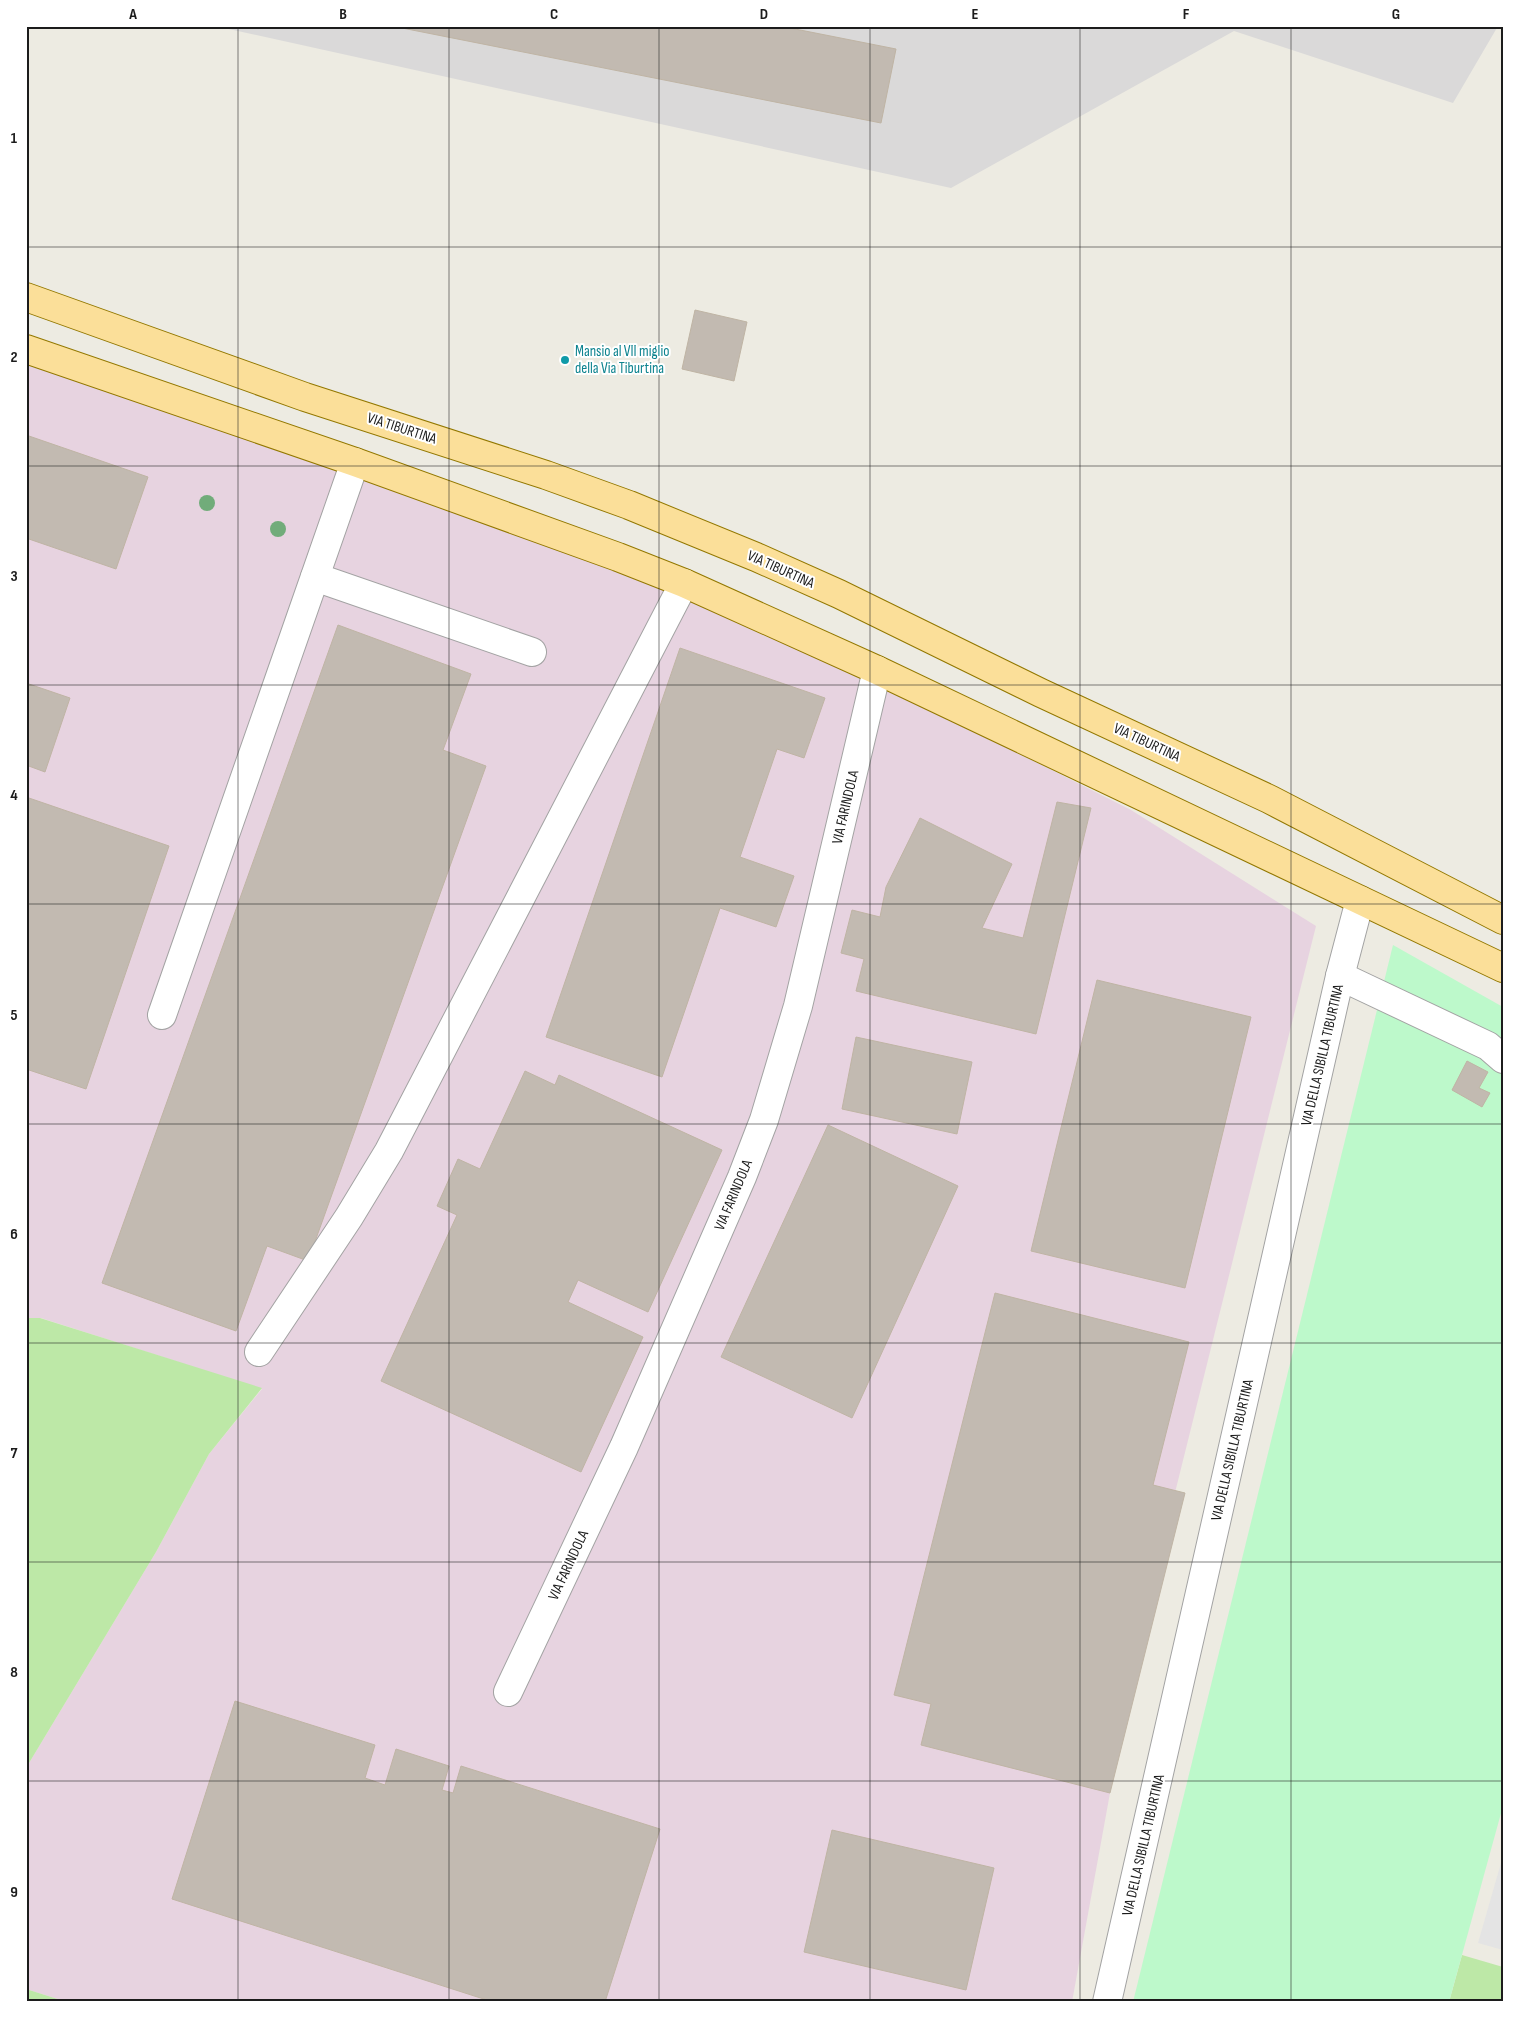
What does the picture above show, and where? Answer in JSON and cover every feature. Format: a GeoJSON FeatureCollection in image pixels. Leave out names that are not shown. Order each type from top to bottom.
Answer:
{"type":"FeatureCollection","features":[{"type":"Feature","properties":{"kind":"main road","name":"VIA TIBURTINA"},"geometry":{"type":"LineString","coordinates":[[26,297],[305,397],[546,475],[629,505],[722,543],[839,594],[1041,693],[1269,799],[1503,920]]}},
{"type":"Feature","properties":{"kind":"main road"},"geometry":{"type":"LineString","coordinates":[[26,349],[355,462],[618,557],[684,583],[877,670],[1503,968]]}},
{"type":"Feature","properties":{"kind":"main road"},"geometry":{"type":"LineString","coordinates":[[1435,935],[1503,975]]}},
{"type":"Feature","properties":{"kind":"street"},"geometry":{"type":"LineString","coordinates":[[162,1015],[355,462]]}},
{"type":"Feature","properties":{"kind":"street"},"geometry":{"type":"LineString","coordinates":[[315,577],[532,652]]}},
{"type":"Feature","properties":{"kind":"street"},"geometry":{"type":"LineString","coordinates":[[259,1352],[350,1217],[388,1152],[684,583]]}},
{"type":"Feature","properties":{"kind":"street","name":"VIA FARINDOLA"},"geometry":{"type":"LineString","coordinates":[[508,1692],[624,1447],[742,1177],[774,1092],[798,1006],[877,670]]}},
{"type":"Feature","properties":{"kind":"street","name":"VIA DELLA SIBILLA TIBURTINA"},"geometry":{"type":"LineString","coordinates":[[1107,2002],[1340,976],[1360,900]]}},
{"type":"Feature","properties":{"kind":"street"},"geometry":{"type":"LineString","coordinates":[[1340,976],[1488,1046],[1503,1059]]}},
{"type":"Feature","properties":{"kind":"shaded area"},"geometry":{"type":"Polygon","coordinates":[[[215,26],[1498,26],[1453,103],[1234,31],[951,188],[215,26]]]}},
{"type":"Feature","properties":{"kind":"shaded area"},"geometry":{"type":"Polygon","coordinates":[[[26,365],[227,426],[749,617],[1131,810],[1316,926],[1101,1790],[1110,1793],[1072,2002],[67,2002],[26,1989],[26,1768],[156,1552],[209,1454],[262,1389],[41,1318],[26,1318],[26,365]]]}},
{"type":"Feature","properties":{"kind":"shaded area"},"geometry":{"type":"Polygon","coordinates":[[[1503,1856],[1503,1950],[1478,1943],[1503,1856]]]}},
{"type":"Feature","properties":{"kind":"green space"},"geometry":{"type":"Polygon","coordinates":[[[1393,945],[1503,1007],[1503,1806],[1449,2002],[1133,2002],[1393,945]]]}},
{"type":"Feature","properties":{"kind":"green space"},"geometry":{"type":"Polygon","coordinates":[[[26,1318],[40,1318],[262,1388],[209,1454],[156,1552],[26,1768],[26,1318]]]}},
{"type":"Feature","properties":{"kind":"green space"},"geometry":{"type":"Polygon","coordinates":[[[1462,1955],[1503,1967],[1503,2002],[1449,2002],[1462,1955]]]}},
{"type":"Feature","properties":{"kind":"green space"},"geometry":{"type":"Polygon","coordinates":[[[26,1989],[67,2002],[26,2002],[26,1989]]]}},
{"type":"Feature","properties":{"kind":"building"},"geometry":{"type":"Polygon","coordinates":[[[392,26],[780,26],[896,49],[881,123],[392,26]]]}},
{"type":"Feature","properties":{"kind":"building"},"geometry":{"type":"Polygon","coordinates":[[[695,310],[747,322],[734,381],[682,369],[695,310]]]}},
{"type":"Feature","properties":{"kind":"building"},"geometry":{"type":"Polygon","coordinates":[[[26,435],[148,477],[116,569],[26,538],[26,435]]]}},
{"type":"Feature","properties":{"kind":"building"},"geometry":{"type":"Polygon","coordinates":[[[338,625],[471,674],[443,750],[486,766],[308,1261],[267,1246],[236,1331],[102,1283],[338,625]]]}},
{"type":"Feature","properties":{"kind":"building"},"geometry":{"type":"Polygon","coordinates":[[[680,648],[825,698],[804,758],[777,749],[740,857],[794,876],[776,927],[720,908],[662,1077],[546,1037],[680,648]]]}},
{"type":"Feature","properties":{"kind":"building"},"geometry":{"type":"Polygon","coordinates":[[[26,683],[70,698],[45,772],[26,765],[26,683]]]}},
{"type":"Feature","properties":{"kind":"building"},"geometry":{"type":"Polygon","coordinates":[[[26,797],[169,846],[86,1089],[26,1069],[26,797]]]}},
{"type":"Feature","properties":{"kind":"building"},"geometry":{"type":"Polygon","coordinates":[[[1057,802],[1091,808],[1036,1034],[856,991],[864,959],[841,953],[852,910],[880,917],[886,887],[920,818],[1012,864],[982,928],[1023,938],[1057,802]]]}},
{"type":"Feature","properties":{"kind":"building"},"geometry":{"type":"Polygon","coordinates":[[[1097,980],[1251,1017],[1185,1288],[1031,1251],[1097,980]]]}},
{"type":"Feature","properties":{"kind":"building"},"geometry":{"type":"Polygon","coordinates":[[[856,1037],[972,1062],[957,1134],[842,1109],[856,1037]]]}},
{"type":"Feature","properties":{"kind":"building"},"geometry":{"type":"Polygon","coordinates":[[[1467,1061],[1488,1072],[1479,1088],[1490,1093],[1482,1107],[1452,1090],[1467,1061]]]}},
{"type":"Feature","properties":{"kind":"building"},"geometry":{"type":"Polygon","coordinates":[[[525,1071],[555,1085],[559,1075],[722,1150],[648,1312],[578,1280],[568,1302],[643,1337],[581,1472],[381,1381],[457,1215],[437,1206],[458,1159],[480,1169],[525,1071]]]}},
{"type":"Feature","properties":{"kind":"building"},"geometry":{"type":"Polygon","coordinates":[[[828,1125],[958,1186],[852,1418],[721,1357],[828,1125]]]}},
{"type":"Feature","properties":{"kind":"building"},"geometry":{"type":"Polygon","coordinates":[[[995,1293],[1189,1342],[1153,1485],[1185,1493],[1110,1793],[921,1745],[931,1704],[894,1695],[995,1293]]]}},
{"type":"Feature","properties":{"kind":"building"},"geometry":{"type":"Polygon","coordinates":[[[235,1701],[375,1745],[365,1778],[385,1785],[396,1749],[449,1766],[442,1790],[453,1793],[461,1766],[660,1829],[605,2002],[493,2002],[172,1899],[235,1701]]]}},
{"type":"Feature","properties":{"kind":"building"},"geometry":{"type":"Polygon","coordinates":[[[832,1830],[994,1868],[966,1990],[804,1952],[832,1830]]]}},
{"type":"Feature","properties":{"kind":"place","name":"Mansio al VII miglio della Via Tiburtina"},"geometry":{"type":"Point","coordinates":[565,360]}}]}
